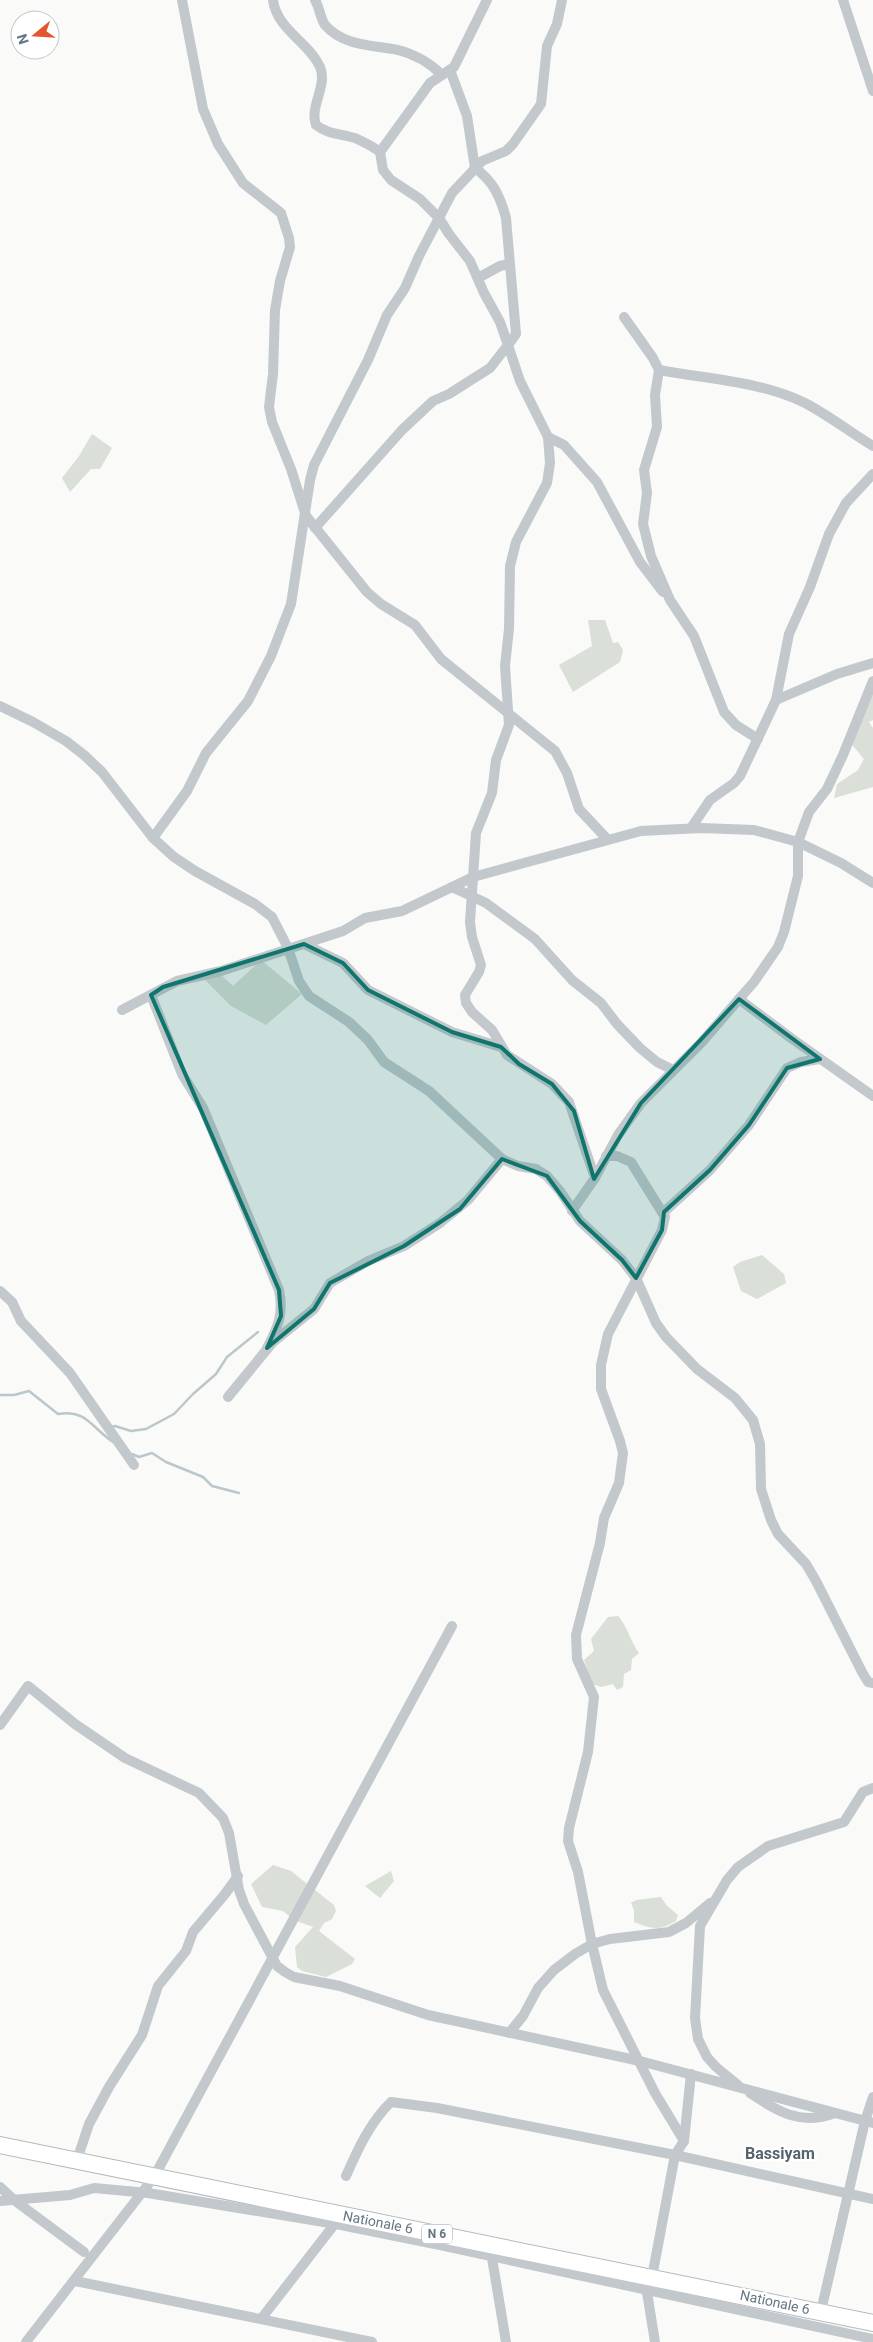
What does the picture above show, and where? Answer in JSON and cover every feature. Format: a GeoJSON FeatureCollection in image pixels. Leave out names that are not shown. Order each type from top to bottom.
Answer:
{"type":"FeatureCollection","features":[{"type":"Feature","properties":{"kind":"main road","name":"Nationale 6"},"geometry":{"type":"LineString","coordinates":[[0,2144],[154,2176],[338,2220],[648,2281],[821,2311],[873,2323]]}},
{"type":"Feature","properties":{"kind":"street"},"geometry":{"type":"LineString","coordinates":[[182,0],[203,109],[218,144],[243,183],[281,213],[289,238],[290,247],[280,281],[275,310],[273,374],[269,407],[272,422],[306,516],[366,592],[381,604],[415,625],[441,659],[555,751],[567,773],[579,809],[607,839]]}},
{"type":"Feature","properties":{"kind":"street"},"geometry":{"type":"LineString","coordinates":[[273,0],[280,20],[319,65],[322,73],[315,114],[316,125],[330,133],[355,138],[369,144],[380,152],[383,170],[391,180],[420,199],[439,218],[470,261],[484,293],[500,322],[520,381],[548,437],[550,463],[546,483],[516,542],[510,566],[509,629],[505,666],[510,715],[506,733],[496,760],[492,793],[476,833],[470,896],[472,937],[481,965],[479,972],[465,995],[466,1003],[472,1012],[492,1030],[501,1047],[519,1064],[552,1084],[569,1102],[594,1178]]}},
{"type":"Feature","properties":{"kind":"street"},"geometry":{"type":"LineString","coordinates":[[315,0],[322,20],[334,32],[356,44],[397,50],[446,72],[467,116],[475,168],[491,181],[503,206],[516,334],[490,368],[449,394],[432,401],[402,430],[316,528]]}},
{"type":"Feature","properties":{"kind":"street"},"geometry":{"type":"LineString","coordinates":[[380,152],[430,83],[446,72],[462,53],[487,0]]}},
{"type":"Feature","properties":{"kind":"street"},"geometry":{"type":"LineString","coordinates":[[153,838],[184,796],[206,753],[242,711],[254,692],[274,648],[291,604],[310,480],[322,446],[360,375],[387,315],[405,288],[411,272],[452,193],[486,158],[510,147],[541,104],[547,46],[557,24],[562,0]]}},
{"type":"Feature","properties":{"kind":"street"},"geometry":{"type":"LineString","coordinates":[[843,0],[873,91]]}},
{"type":"Feature","properties":{"kind":"street"},"geometry":{"type":"LineString","coordinates":[[478,278],[500,266],[509,264]]}},
{"type":"Feature","properties":{"kind":"street"},"geometry":{"type":"LineString","coordinates":[[624,317],[653,358],[659,370],[655,395],[657,427],[644,470],[647,493],[643,524],[651,556],[670,600]]}},
{"type":"Feature","properties":{"kind":"street"},"geometry":{"type":"LineString","coordinates":[[659,370],[749,384],[779,393],[805,403],[873,446]]}},
{"type":"Feature","properties":{"kind":"street"},"geometry":{"type":"LineString","coordinates":[[548,437],[564,444],[597,482],[640,562],[670,600],[694,636],[724,712],[736,725],[758,739]]}},
{"type":"Feature","properties":{"kind":"street"},"geometry":{"type":"LineString","coordinates":[[691,828],[710,800],[738,780],[776,700],[789,634],[810,587],[829,534],[846,503],[873,474]]}},
{"type":"Feature","properties":{"kind":"street"},"geometry":{"type":"LineString","coordinates":[[776,700],[837,674],[873,663]]}},
{"type":"Feature","properties":{"kind":"street"},"geometry":{"type":"LineString","coordinates":[[572,1211],[641,1104],[702,1042],[754,982],[778,947],[784,932],[798,876],[798,842],[809,812],[824,794],[839,764],[873,681]]}},
{"type":"Feature","properties":{"kind":"street"},"geometry":{"type":"LineString","coordinates":[[0,706],[66,741],[84,755],[111,783],[153,838],[195,871],[255,904],[272,916],[288,948],[299,981],[309,996],[349,1022],[368,1040],[384,1062],[429,1091],[502,1160],[518,1166],[536,1169],[547,1176],[587,1229],[622,1260],[636,1278],[656,1323],[666,1337],[697,1369],[735,1398],[753,1420],[760,1444],[761,1489],[771,1520],[778,1534],[806,1564],[870,1683],[873,1692]]}},
{"type":"Feature","properties":{"kind":"street"},"geometry":{"type":"LineString","coordinates":[[122,1010],[177,981],[221,971],[343,931],[365,918],[402,912],[473,878],[640,831],[691,828],[748,830],[798,842],[841,863],[873,883]]}},
{"type":"Feature","properties":{"kind":"street"},"geometry":{"type":"LineString","coordinates":[[452,887],[486,903],[541,943],[572,980],[601,1003],[617,1024],[640,1048],[656,1062],[673,1070]]}},
{"type":"Feature","properties":{"kind":"street"},"geometry":{"type":"LineString","coordinates":[[304,944],[343,964],[365,987],[374,993],[452,1032],[501,1047]]}},
{"type":"Feature","properties":{"kind":"street"},"geometry":{"type":"LineString","coordinates":[[151,995],[182,1074],[203,1108],[279,1290],[282,1305],[281,1316],[267,1348]]}},
{"type":"Feature","properties":{"kind":"street"},"geometry":{"type":"LineString","coordinates":[[739,999],[873,1096]]}},
{"type":"Feature","properties":{"kind":"street"},"geometry":{"type":"LineString","coordinates":[[684,2141],[655,2093],[607,1999],[592,1944],[578,1872],[568,1841],[569,1828],[588,1752],[593,1704],[592,1690],[577,1659],[576,1635],[600,1543],[604,1518],[617,1490],[623,1453],[601,1389],[601,1365],[608,1334],[662,1230],[664,1212],[710,1170],[749,1125],[787,1068],[801,1062],[820,1059]]}},
{"type":"Feature","properties":{"kind":"street"},"geometry":{"type":"LineString","coordinates":[[606,1156],[617,1156],[631,1162],[646,1189],[664,1212]]}},
{"type":"Feature","properties":{"kind":"street"},"geometry":{"type":"LineString","coordinates":[[228,1398],[267,1348],[314,1309],[330,1283],[368,1261],[404,1246],[460,1209],[502,1160]]}},
{"type":"Feature","properties":{"kind":"street"},"geometry":{"type":"LineString","coordinates":[[0,1291],[12,1302],[21,1320],[70,1373],[134,1465]]}},
{"type":"Feature","properties":{"kind":"street"},"geometry":{"type":"LineString","coordinates":[[26,2342],[154,2176],[452,1626]]}},
{"type":"Feature","properties":{"kind":"street"},"geometry":{"type":"LineString","coordinates":[[0,1725],[28,1686],[75,1724],[125,1758],[199,1793],[223,1818],[229,1833],[244,1904],[277,1966],[294,1977],[340,1986],[428,2015],[640,2061],[869,2122]]}},
{"type":"Feature","properties":{"kind":"street"},"geometry":{"type":"LineString","coordinates":[[741,2088],[716,2067],[707,2056],[698,2039],[695,2018],[700,1926],[731,1874],[755,1854],[781,1840],[844,1822],[863,1792],[873,1788]]}},
{"type":"Feature","properties":{"kind":"street"},"geometry":{"type":"LineString","coordinates":[[77,2160],[89,2124],[109,2086],[142,2034],[158,1986],[186,1951],[197,1926],[238,1876]]}},
{"type":"Feature","properties":{"kind":"street"},"geometry":{"type":"LineString","coordinates":[[509,2032],[524,2016],[538,1988],[554,1970],[592,1944],[634,1934],[669,1932],[686,1924],[716,1897]]}},
{"type":"Feature","properties":{"kind":"street"},"geometry":{"type":"LineString","coordinates":[[655,2342],[648,2281],[676,2155],[684,2141],[690,2074]]}},
{"type":"Feature","properties":{"kind":"street"},"geometry":{"type":"LineString","coordinates":[[821,2311],[849,2194],[869,2122],[873,2097]]}},
{"type":"Feature","properties":{"kind":"street"},"geometry":{"type":"LineString","coordinates":[[346,2176],[363,2140],[381,2112],[391,2102],[437,2108],[676,2155],[873,2199]]}},
{"type":"Feature","properties":{"kind":"street"},"geometry":{"type":"LineString","coordinates":[[0,2187],[14,2200],[57,2230],[84,2252]]}},
{"type":"Feature","properties":{"kind":"street"},"geometry":{"type":"LineString","coordinates":[[0,2201],[70,2196],[94,2188],[142,2192],[338,2220],[261,2319]]}},
{"type":"Feature","properties":{"kind":"street"},"geometry":{"type":"LineString","coordinates":[[490,2250],[506,2342]]}},
{"type":"Feature","properties":{"kind":"street"},"geometry":{"type":"LineString","coordinates":[[74,2281],[372,2342]]}},
{"type":"Feature","properties":{"kind":"street"},"geometry":{"type":"LineString","coordinates":[[648,2281],[873,2339]]}},
{"type":"Feature","properties":{"kind":"highlighted area"},"geometry":{"type":"Polygon","coordinates":[[[304,944],[343,963],[368,990],[452,1032],[501,1047],[519,1064],[552,1084],[574,1111],[594,1179],[641,1103],[739,999],[820,1059],[787,1068],[749,1125],[710,1170],[664,1212],[662,1230],[636,1278],[622,1260],[580,1221],[547,1176],[502,1159],[460,1209],[404,1246],[330,1283],[314,1309],[267,1348],[281,1316],[279,1290],[151,995],[163,987],[304,944]]]}},
{"type":"Feature","properties":{"kind":"shaded area"},"geometry":{"type":"Polygon","coordinates":[[[92,434],[112,448],[100,469],[91,469],[70,492],[62,478],[79,456],[92,434]]]}},
{"type":"Feature","properties":{"kind":"shaded area"},"geometry":{"type":"Polygon","coordinates":[[[588,620],[605,620],[613,643],[618,642],[623,650],[620,662],[573,692],[559,665],[592,646],[588,620]]]}},
{"type":"Feature","properties":{"kind":"shaded area"},"geometry":{"type":"Polygon","coordinates":[[[873,693],[873,720],[869,722],[873,728],[873,787],[834,798],[837,784],[858,770],[864,759],[848,740],[873,693]]]}},
{"type":"Feature","properties":{"kind":"shaded area"},"geometry":{"type":"Polygon","coordinates":[[[261,960],[302,994],[266,1025],[231,1006],[203,978],[218,972],[233,986],[261,960]]]}},
{"type":"Feature","properties":{"kind":"shaded area"},"geometry":{"type":"Polygon","coordinates":[[[762,1255],[784,1274],[786,1283],[757,1299],[741,1291],[733,1267],[740,1262],[762,1255]]]}},
{"type":"Feature","properties":{"kind":"shaded area"},"geometry":{"type":"Polygon","coordinates":[[[618,1616],[639,1653],[632,1659],[631,1670],[624,1674],[623,1687],[617,1690],[613,1684],[601,1687],[592,1684],[584,1660],[594,1651],[591,1639],[608,1617],[618,1616]]]}},
{"type":"Feature","properties":{"kind":"shaded area"},"geometry":{"type":"Polygon","coordinates":[[[273,1865],[291,1871],[334,1905],[336,1911],[332,1919],[324,1923],[319,1931],[355,1959],[352,1964],[326,1977],[302,1971],[297,1967],[295,1947],[313,1927],[294,1920],[283,1911],[262,1907],[251,1884],[273,1865]]]}},
{"type":"Feature","properties":{"kind":"shaded area"},"geometry":{"type":"Polygon","coordinates":[[[391,1871],[394,1881],[380,1898],[365,1886],[391,1871]]]}},
{"type":"Feature","properties":{"kind":"shaded area"},"geometry":{"type":"Polygon","coordinates":[[[661,1897],[667,1906],[678,1915],[676,1921],[660,1928],[634,1922],[634,1910],[631,1903],[636,1900],[661,1897]]]}},
{"type":"Feature","properties":{"kind":"waterway"},"geometry":{"type":"LineString","coordinates":[[111,1427],[115,1426],[131,1431],[146,1429],[174,1414],[216,1374],[227,1357],[258,1332]]}},
{"type":"Feature","properties":{"kind":"waterway"},"geometry":{"type":"LineString","coordinates":[[0,1395],[14,1395],[29,1391],[58,1414],[75,1414],[88,1420],[113,1442]]}},
{"type":"Feature","properties":{"kind":"waterway"},"geometry":{"type":"LineString","coordinates":[[132,1454],[139,1457],[152,1453],[166,1462],[203,1477],[212,1486],[239,1493]]}},
{"type":"Feature","properties":{"kind":"district","name":"Bassiyam"},"geometry":{"type":"Point","coordinates":[780,2153]}}]}
